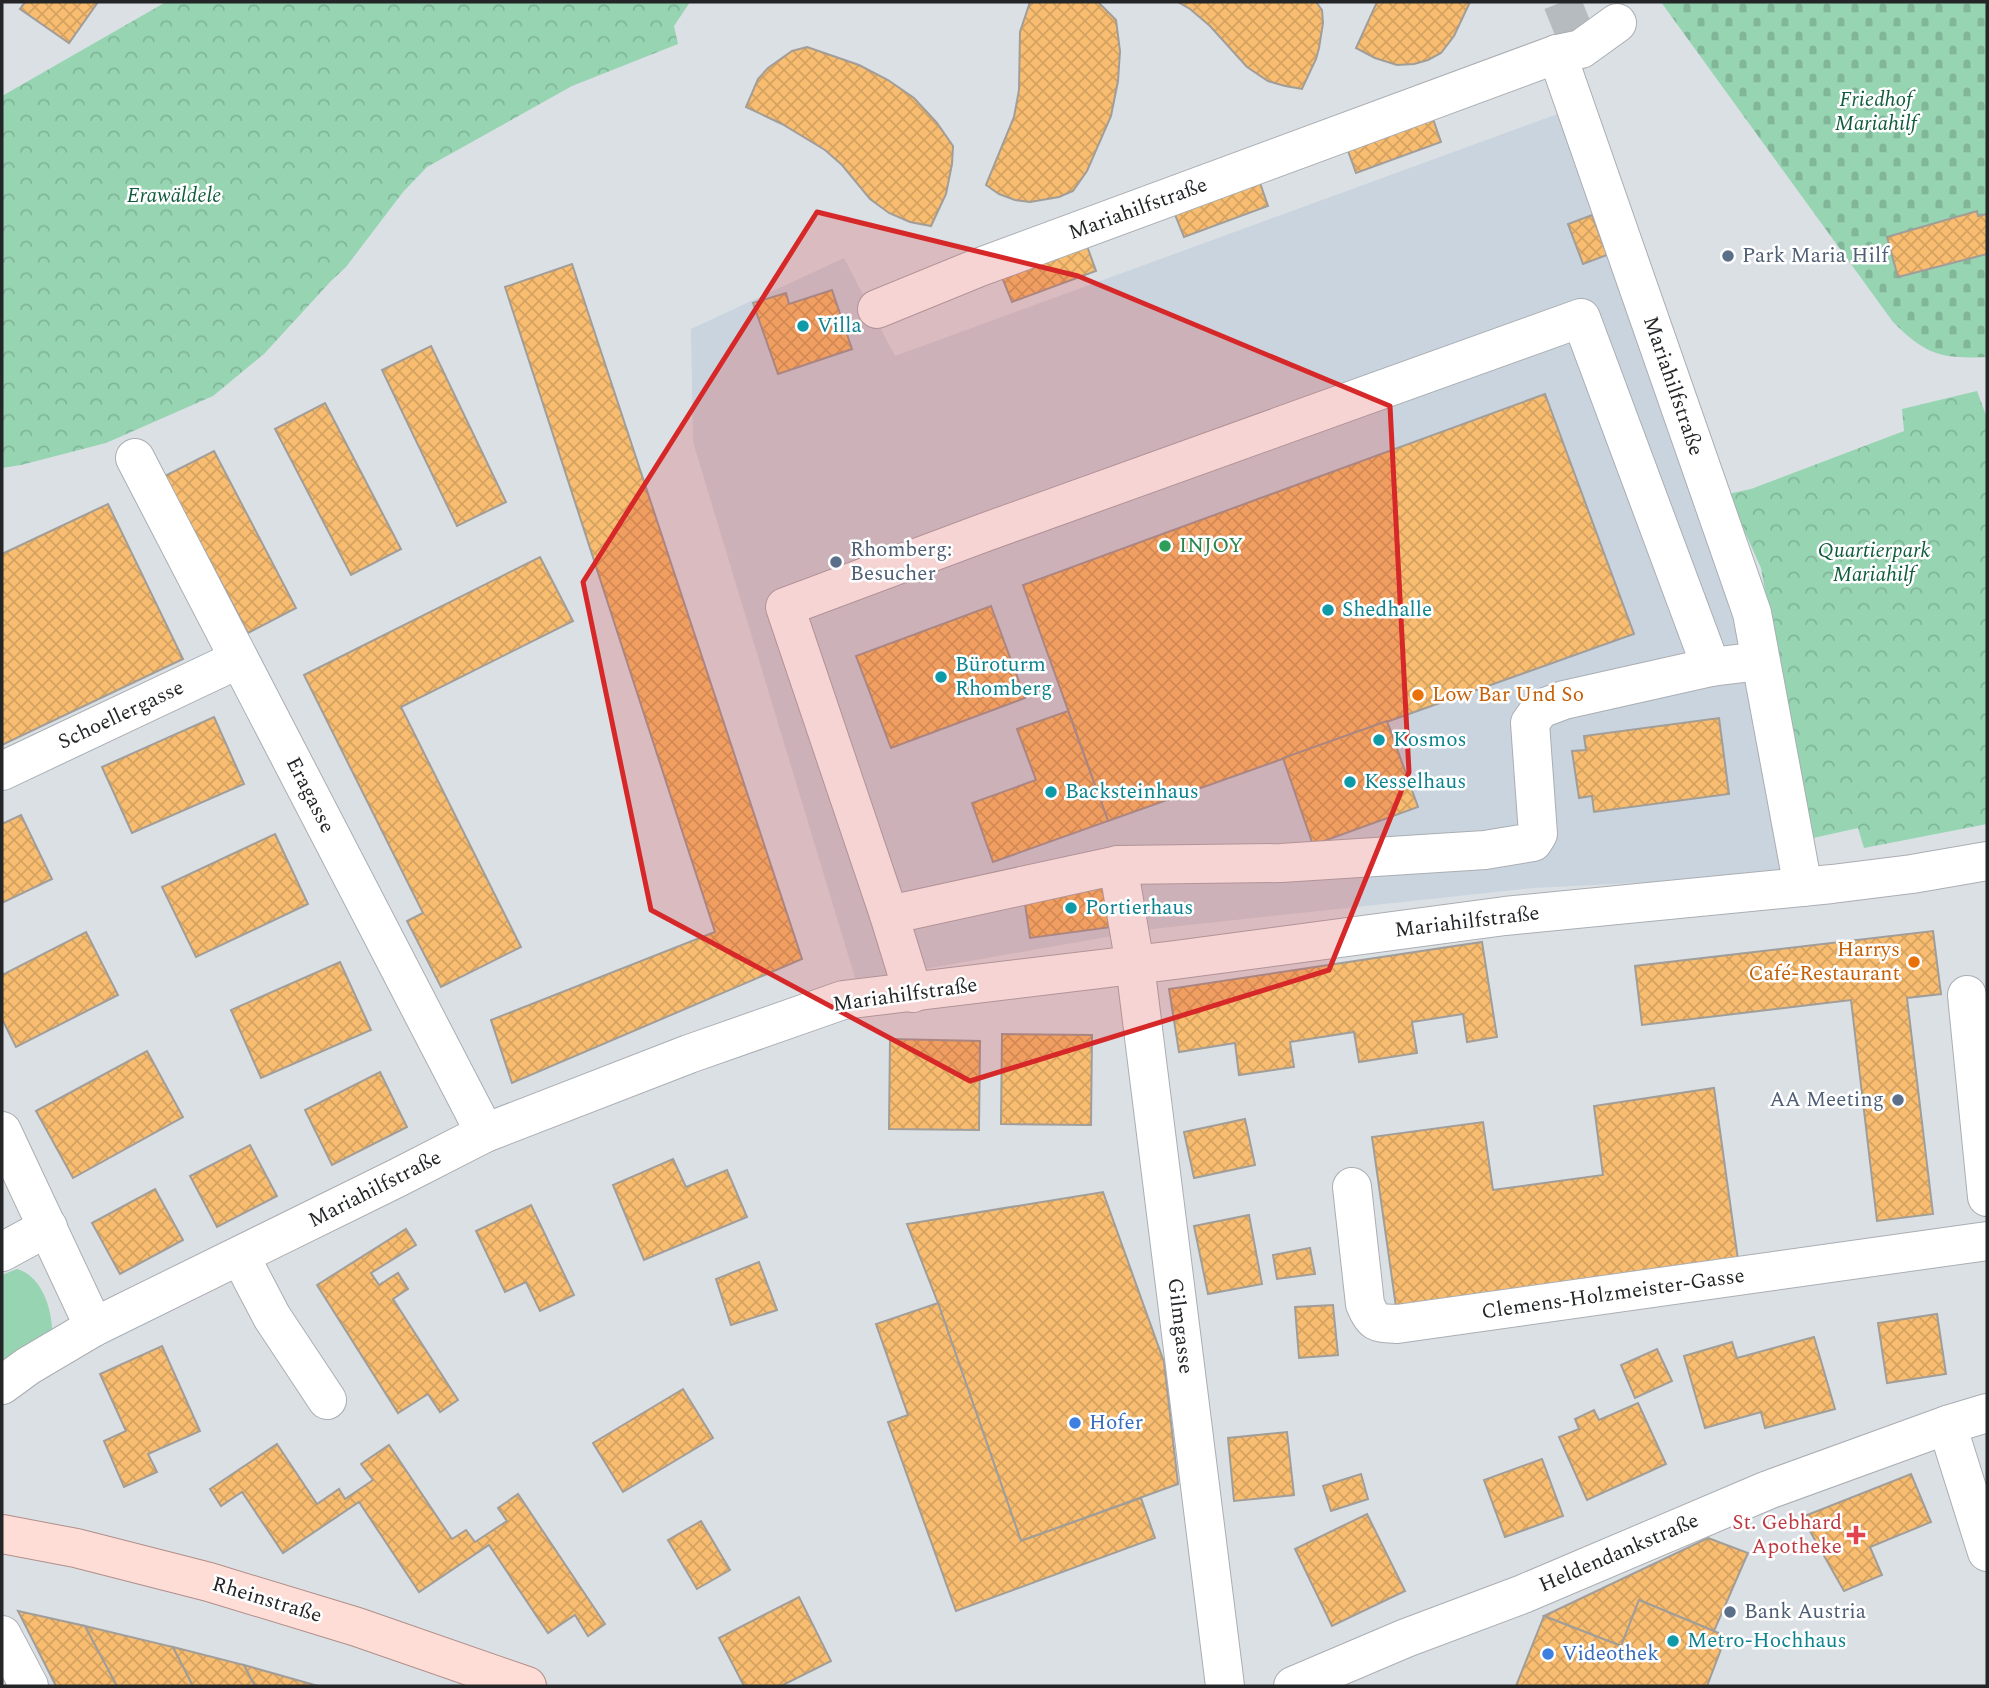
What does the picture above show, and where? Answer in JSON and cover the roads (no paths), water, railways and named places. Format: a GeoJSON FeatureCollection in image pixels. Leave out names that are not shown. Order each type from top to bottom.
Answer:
{"type":"FeatureCollection","features":[{"type":"Feature","properties":{"kind":"main road","name":"Rheinstraße"},"geometry":{"type":"LineString","coordinates":[[2,1534],[76,1548],[209,1582],[357,1627],[527,1686]]}},
{"type":"Feature","properties":{"kind":"street","name":"Mariahilfstraße"},"geometry":{"type":"LineString","coordinates":[[877,309],[980,267],[1557,54],[1581,49],[1617,23]]}},
{"type":"Feature","properties":{"kind":"street","name":"Mariahilfstraße"},"geometry":{"type":"LineString","coordinates":[[1557,54],[1752,612],[1803,887]]}},
{"type":"Feature","properties":{"kind":"street"},"geometry":{"type":"LineString","coordinates":[[913,993],[785,607],[1581,318],[1711,667]]}},
{"type":"Feature","properties":{"kind":"street","name":"Eragasse"},"geometry":{"type":"LineString","coordinates":[[135,458],[485,1133]]}},
{"type":"Feature","properties":{"kind":"street","name":"Schoellergasse"},"geometry":{"type":"LineString","coordinates":[[2,771],[239,659]]}},
{"type":"Feature","properties":{"kind":"street"},"geometry":{"type":"LineString","coordinates":[[889,915],[1118,865],[1281,863],[1485,850],[1534,842],[1538,834],[1530,723],[1540,709],[1564,699],[1711,667],[1760,662]]}},
{"type":"Feature","properties":{"kind":"street","name":"Gilmgasse"},"geometry":{"type":"LineString","coordinates":[[1118,865],[1135,965],[1225,1686]]}},
{"type":"Feature","properties":{"kind":"street","name":"Mariahilfstraße"},"geometry":{"type":"LineString","coordinates":[[2,1385],[28,1366],[94,1327],[485,1133],[690,1054],[843,1000],[1505,916],[1803,887],[1966,875]]}},
{"type":"Feature","properties":{"kind":"street"},"geometry":{"type":"LineString","coordinates":[[1966,995],[1987,1197]]}},
{"type":"Feature","properties":{"kind":"street"},"geometry":{"type":"LineString","coordinates":[[2,1131],[94,1327]]}},
{"type":"Feature","properties":{"kind":"street","name":"Clemens-Holzmeister-Gasse"},"geometry":{"type":"LineString","coordinates":[[1352,1187],[1365,1304],[1370,1317],[1377,1323],[1397,1324],[1987,1241]]}},
{"type":"Feature","properties":{"kind":"street"},"geometry":{"type":"LineString","coordinates":[[2,1252],[48,1227]]}},
{"type":"Feature","properties":{"kind":"street"},"geometry":{"type":"LineString","coordinates":[[240,1256],[272,1317],[327,1400]]}},
{"type":"Feature","properties":{"kind":"street","name":"Heldendankstraße"},"geometry":{"type":"LineString","coordinates":[[1298,1685],[1406,1638],[1524,1594],[1768,1490],[1987,1413]]}},
{"type":"Feature","properties":{"kind":"street"},"geometry":{"type":"LineString","coordinates":[[1947,1425],[1987,1552]]}},
{"type":"Feature","properties":{"kind":"street"},"geometry":{"type":"LineString","coordinates":[[2,1635],[29,1686]]}},
{"type":"Feature","properties":{"kind":"tunnel"},"geometry":{"type":"LineString","coordinates":[[1562,2],[1581,49]]}},
{"type":"Feature","properties":{"kind":"place","name":"Park Maria Hilf"},"geometry":{"type":"Point","coordinates":[1728,256]}},
{"type":"Feature","properties":{"kind":"place","name":"Villa"},"geometry":{"type":"Point","coordinates":[803,326]}},
{"type":"Feature","properties":{"kind":"place","name":"INJOY"},"geometry":{"type":"Point","coordinates":[1165,546]}},
{"type":"Feature","properties":{"kind":"place","name":"Rhomberg: Besucher"},"geometry":{"type":"Point","coordinates":[836,562]}},
{"type":"Feature","properties":{"kind":"place","name":"Shedhalle"},"geometry":{"type":"Point","coordinates":[1328,610]}},
{"type":"Feature","properties":{"kind":"place","name":"Büroturm Rhomberg"},"geometry":{"type":"Point","coordinates":[941,677]}},
{"type":"Feature","properties":{"kind":"place","name":"Low Bar Und So"},"geometry":{"type":"Point","coordinates":[1418,695]}},
{"type":"Feature","properties":{"kind":"place","name":"Kosmos"},"geometry":{"type":"Point","coordinates":[1379,740]}},
{"type":"Feature","properties":{"kind":"place","name":"Kesselhaus"},"geometry":{"type":"Point","coordinates":[1350,782]}},
{"type":"Feature","properties":{"kind":"place","name":"Backsteinhaus"},"geometry":{"type":"Point","coordinates":[1051,792]}},
{"type":"Feature","properties":{"kind":"place","name":"Portierhaus"},"geometry":{"type":"Point","coordinates":[1071,908]}},
{"type":"Feature","properties":{"kind":"place","name":"Harrys Café-Restaurant"},"geometry":{"type":"Point","coordinates":[1914,962]}},
{"type":"Feature","properties":{"kind":"place","name":"AA Meeting"},"geometry":{"type":"Point","coordinates":[1898,1100]}},
{"type":"Feature","properties":{"kind":"place","name":"Hofer"},"geometry":{"type":"Point","coordinates":[1075,1423]}},
{"type":"Feature","properties":{"kind":"place","name":"St. Gebhard Apotheke"},"geometry":{"type":"Point","coordinates":[1856,1535]}},
{"type":"Feature","properties":{"kind":"place","name":"Bank Austria"},"geometry":{"type":"Point","coordinates":[1730,1612]}},
{"type":"Feature","properties":{"kind":"place","name":"Metro-Hochhaus"},"geometry":{"type":"Point","coordinates":[1673,1641]}},
{"type":"Feature","properties":{"kind":"place","name":"Videothek"},"geometry":{"type":"Point","coordinates":[1548,1654]}},
{"type":"Feature","properties":{"kind":"park label","name":"Friedhof Mariahilf"},"geometry":{"type":"Point","coordinates":[1876,112]}},
{"type":"Feature","properties":{"kind":"park label","name":"Erawäldele"},"geometry":{"type":"Point","coordinates":[174,196]}},
{"type":"Feature","properties":{"kind":"park label","name":"Quartierpark Mariahilf"},"geometry":{"type":"Point","coordinates":[1874,563]}}]}
